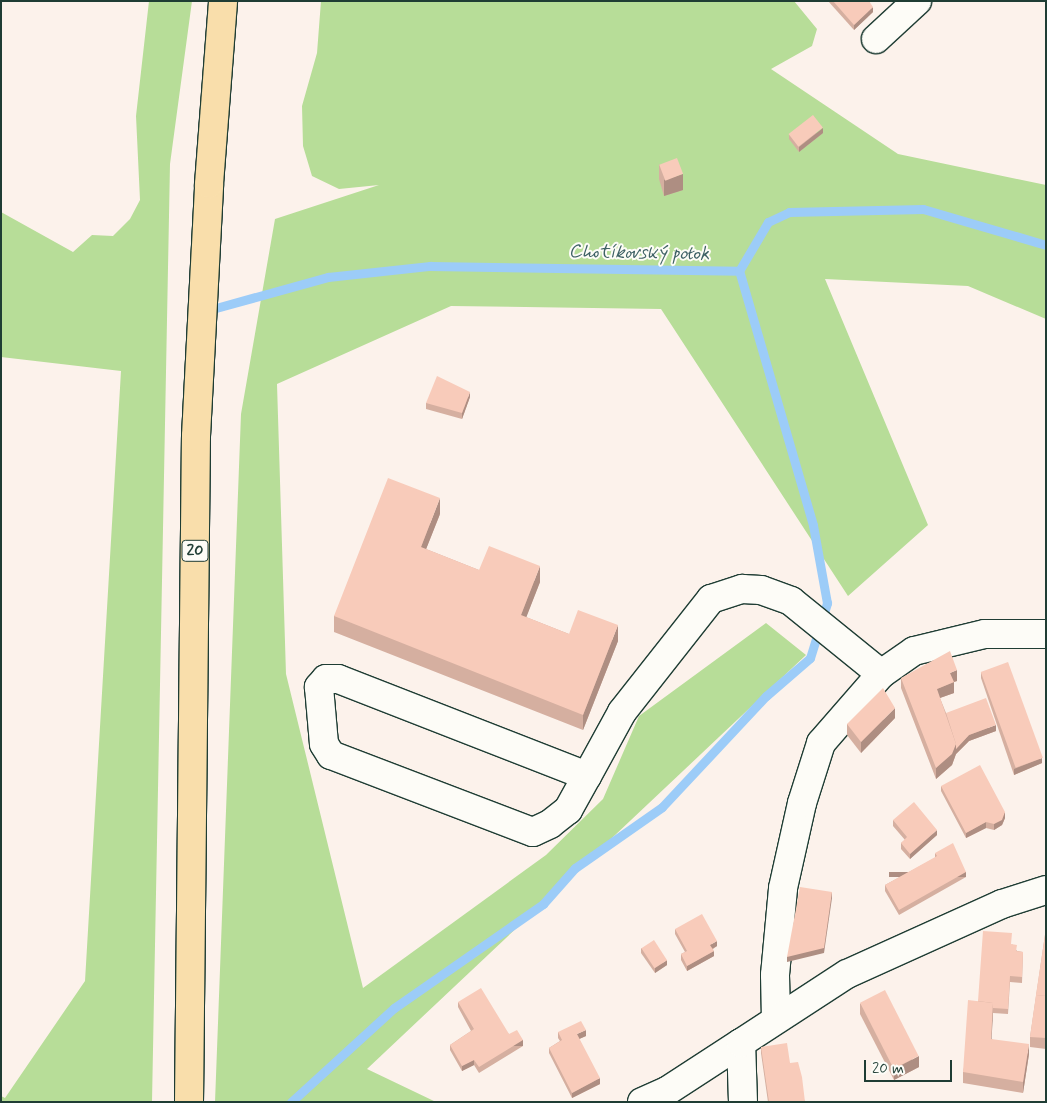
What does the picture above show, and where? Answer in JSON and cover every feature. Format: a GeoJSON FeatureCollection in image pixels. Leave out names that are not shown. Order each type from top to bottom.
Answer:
{"type":"FeatureCollection","features":[{"type":"Feature","properties":{"kind":"main road","name":"20"},"geometry":{"type":"LineString","coordinates":[[189,1102],[196,436],[209,184],[223,1]]}},
{"type":"Feature","properties":{"kind":"street"},"geometry":{"type":"LineString","coordinates":[[876,40],[917,1]]}},
{"type":"Feature","properties":{"kind":"street"},"geometry":{"type":"LineString","coordinates":[[587,776],[338,679],[326,679],[319,687],[324,744],[331,755],[533,832],[550,824],[568,810],[587,776],[622,712],[711,599],[742,589],[761,590],[792,601],[881,674]]}},
{"type":"Feature","properties":{"kind":"street"},"geometry":{"type":"LineString","coordinates":[[776,1019],[775,975],[783,888],[802,803],[821,744],[881,674],[914,650],[985,634],[1046,634]]}},
{"type":"Feature","properties":{"kind":"street"},"geometry":{"type":"LineString","coordinates":[[642,1102],[667,1092],[847,974],[1002,904],[1046,890]]}},
{"type":"Feature","properties":{"kind":"street"},"geometry":{"type":"LineString","coordinates":[[742,1043],[743,1102]]}},
{"type":"Feature","properties":{"kind":"green space"},"geometry":{"type":"Polygon","coordinates":[[[149,1],[192,1],[170,164],[152,1102],[1,1102],[1,1096],[5,1098],[85,981],[121,371],[1,357],[1,212],[73,252],[92,235],[113,236],[130,219],[140,200],[136,116],[149,1]]]}},
{"type":"Feature","properties":{"kind":"green space"},"geometry":{"type":"Polygon","coordinates":[[[321,1],[794,1],[817,29],[812,46],[771,69],[898,154],[1046,185],[1046,319],[968,286],[825,279],[928,525],[848,596],[661,309],[451,306],[277,384],[286,674],[363,988],[546,855],[603,799],[639,716],[766,623],[806,655],[367,1069],[436,1102],[215,1102],[241,414],[275,219],[379,185],[339,189],[312,176],[303,146],[302,106],[317,53],[321,1]]]}},
{"type":"Feature","properties":{"kind":"building"},"geometry":{"type":"Polygon","coordinates":[[[833,1],[869,1],[873,7],[854,25],[833,1]]]}},
{"type":"Feature","properties":{"kind":"building"},"geometry":{"type":"Polygon","coordinates":[[[813,115],[823,128],[798,147],[789,134],[813,115]]]}},
{"type":"Feature","properties":{"kind":"building"},"geometry":{"type":"Polygon","coordinates":[[[677,158],[683,174],[665,181],[659,165],[677,158]]]}},
{"type":"Feature","properties":{"kind":"building"},"geometry":{"type":"Polygon","coordinates":[[[437,376],[470,392],[462,413],[426,403],[437,376]]]}},
{"type":"Feature","properties":{"kind":"building"},"geometry":{"type":"Polygon","coordinates":[[[388,478],[440,498],[421,547],[479,570],[489,546],[540,566],[521,615],[569,634],[578,610],[618,625],[583,715],[334,616],[388,478]]]}},
{"type":"Feature","properties":{"kind":"building"},"geometry":{"type":"Polygon","coordinates":[[[950,651],[957,670],[950,673],[954,682],[937,689],[956,744],[952,754],[936,768],[901,678],[950,651]]]}},
{"type":"Feature","properties":{"kind":"building"},"geometry":{"type":"Polygon","coordinates":[[[1008,662],[1043,758],[1016,768],[981,672],[1008,662]]]}},
{"type":"Feature","properties":{"kind":"building"},"geometry":{"type":"Polygon","coordinates":[[[883,688],[895,708],[861,742],[847,724],[883,688]]]}},
{"type":"Feature","properties":{"kind":"building"},"geometry":{"type":"Polygon","coordinates":[[[986,698],[996,725],[969,735],[956,749],[946,713],[986,698]]]}},
{"type":"Feature","properties":{"kind":"building"},"geometry":{"type":"Polygon","coordinates":[[[980,765],[1005,812],[1002,820],[994,824],[986,822],[966,833],[941,786],[980,765]]]}},
{"type":"Feature","properties":{"kind":"building"},"geometry":{"type":"Polygon","coordinates":[[[914,802],[937,830],[910,854],[901,843],[907,837],[893,820],[914,802]]]}},
{"type":"Feature","properties":{"kind":"building"},"geometry":{"type":"Polygon","coordinates":[[[953,843],[966,872],[899,910],[885,885],[937,856],[935,853],[953,843]]]}},
{"type":"Feature","properties":{"kind":"building"},"geometry":{"type":"Polygon","coordinates":[[[800,887],[832,892],[824,948],[787,957],[800,887]]]}},
{"type":"Feature","properties":{"kind":"building"},"geometry":{"type":"Polygon","coordinates":[[[702,914],[717,941],[710,945],[714,951],[687,966],[681,954],[687,951],[675,929],[702,914]]]}},
{"type":"Feature","properties":{"kind":"building"},"geometry":{"type":"Polygon","coordinates":[[[1046,928],[1046,996],[1036,995],[1046,928]]]}},
{"type":"Feature","properties":{"kind":"building"},"geometry":{"type":"Polygon","coordinates":[[[983,931],[1012,933],[1011,944],[1017,945],[1016,951],[1023,952],[1022,977],[1010,976],[1008,1009],[993,1008],[993,1003],[978,1001],[983,931]]]}},
{"type":"Feature","properties":{"kind":"building"},"geometry":{"type":"Polygon","coordinates":[[[654,940],[667,960],[654,968],[641,948],[654,940]]]}},
{"type":"Feature","properties":{"kind":"building"},"geometry":{"type":"Polygon","coordinates":[[[481,988],[509,1034],[517,1030],[523,1040],[479,1067],[474,1060],[462,1066],[450,1045],[474,1029],[458,1002],[481,988]]]}},
{"type":"Feature","properties":{"kind":"building"},"geometry":{"type":"Polygon","coordinates":[[[885,990],[919,1056],[894,1069],[860,1003],[885,990]]]}},
{"type":"Feature","properties":{"kind":"building"},"geometry":{"type":"Polygon","coordinates":[[[1036,995],[1046,996],[1046,1038],[1030,1037],[1036,995]]]}},
{"type":"Feature","properties":{"kind":"building"},"geometry":{"type":"Polygon","coordinates":[[[968,1000],[993,1003],[991,1039],[1029,1044],[1023,1082],[963,1072],[968,1000]]]}},
{"type":"Feature","properties":{"kind":"building"},"geometry":{"type":"Polygon","coordinates":[[[581,1021],[586,1030],[577,1034],[600,1078],[572,1093],[549,1048],[562,1040],[558,1032],[581,1021]]]}},
{"type":"Feature","properties":{"kind":"building"},"geometry":{"type":"Polygon","coordinates":[[[787,1043],[790,1063],[798,1062],[805,1102],[769,1102],[761,1047],[787,1043]]]}},
{"type":"Feature","properties":{"kind":"waterway","name":"Chotíkovský potok"},"geometry":{"type":"LineString","coordinates":[[205,311],[328,277],[430,266],[739,271],[768,222],[789,212],[923,209],[1046,245]]}},
{"type":"Feature","properties":{"kind":"waterway"},"geometry":{"type":"LineString","coordinates":[[291,1102],[394,1008],[543,904],[575,868],[662,807],[766,696],[810,658],[827,603],[813,525],[739,271]]}}]}
